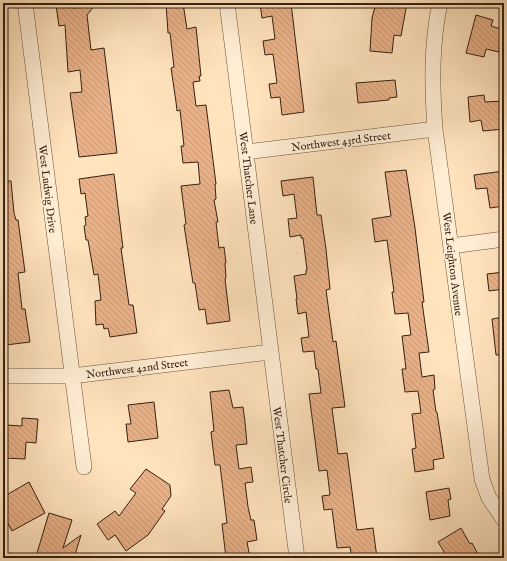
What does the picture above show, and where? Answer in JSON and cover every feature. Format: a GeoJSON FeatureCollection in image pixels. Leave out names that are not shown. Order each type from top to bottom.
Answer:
{"type":"FeatureCollection","features":[{"type":"Feature","properties":{"kind":"street","name":"West Ludwig Drive"},"geometry":{"type":"LineString","coordinates":[[25,3],[84,467]]}},
{"type":"Feature","properties":{"kind":"street","name":"West Thatcher Lane"},"geometry":{"type":"LineString","coordinates":[[227,3],[270,352]]}},
{"type":"Feature","properties":{"kind":"street","name":"West Leighton Avenue"},"geometry":{"type":"LineString","coordinates":[[440,3],[435,32],[432,81],[436,130],[482,479],[489,498],[504,520]]}},
{"type":"Feature","properties":{"kind":"street","name":"Northwest 43rd Street"},"geometry":{"type":"LineString","coordinates":[[246,152],[436,130]]}},
{"type":"Feature","properties":{"kind":"street"},"geometry":{"type":"LineString","coordinates":[[451,246],[504,239]]}},
{"type":"Feature","properties":{"kind":"street","name":"Northwest 42nd Street"},"geometry":{"type":"LineString","coordinates":[[3,376],[72,376],[270,352]]}},
{"type":"Feature","properties":{"kind":"street","name":"West Thatcher Circle"},"geometry":{"type":"LineString","coordinates":[[270,352],[296,558]]}},
{"type":"Feature","properties":{"kind":"building"},"geometry":{"type":"Polygon","coordinates":[[[73,3],[73,8],[95,5],[87,15],[91,50],[104,48],[117,153],[79,157],[70,93],[82,92],[80,70],[68,72],[65,25],[59,26],[56,5],[73,3]]]}},
{"type":"Feature","properties":{"kind":"building"},"geometry":{"type":"Polygon","coordinates":[[[166,3],[183,3],[187,29],[196,27],[201,76],[199,76],[200,81],[193,82],[196,106],[206,105],[216,184],[216,199],[214,200],[218,222],[216,222],[219,248],[224,247],[226,263],[225,279],[230,321],[207,324],[205,309],[199,310],[195,283],[193,283],[184,225],[186,224],[181,186],[200,184],[198,162],[183,163],[181,146],[184,146],[180,110],[177,111],[171,68],[174,67],[170,33],[168,33],[166,3]]]}},
{"type":"Feature","properties":{"kind":"building"},"geometry":{"type":"Polygon","coordinates":[[[260,3],[291,3],[304,112],[282,115],[280,97],[271,98],[269,84],[277,83],[273,54],[265,55],[263,41],[275,39],[272,16],[262,18],[260,3]]]}},
{"type":"Feature","properties":{"kind":"building"},"geometry":{"type":"Polygon","coordinates":[[[376,3],[407,3],[401,36],[394,35],[392,53],[370,51],[372,18],[376,3]]]}},
{"type":"Feature","properties":{"kind":"building"},"geometry":{"type":"Polygon","coordinates":[[[476,15],[493,20],[491,26],[504,30],[499,52],[486,49],[484,57],[466,53],[476,15]]]}},
{"type":"Feature","properties":{"kind":"building"},"geometry":{"type":"Polygon","coordinates":[[[395,80],[397,97],[389,98],[389,100],[358,103],[356,83],[395,80]]]}},
{"type":"Feature","properties":{"kind":"building"},"geometry":{"type":"Polygon","coordinates":[[[484,95],[485,102],[504,101],[504,129],[483,131],[481,120],[470,122],[468,97],[484,95]]]}},
{"type":"Feature","properties":{"kind":"building"},"geometry":{"type":"Polygon","coordinates":[[[406,170],[415,228],[424,302],[422,302],[429,352],[419,353],[422,377],[434,375],[435,389],[433,390],[444,458],[433,460],[434,469],[415,472],[412,449],[416,448],[412,414],[421,413],[418,391],[405,392],[402,369],[406,369],[402,336],[411,335],[408,313],[395,314],[392,292],[394,292],[387,240],[375,242],[372,219],[391,216],[385,172],[406,170]]]}},
{"type":"Feature","properties":{"kind":"building"},"geometry":{"type":"Polygon","coordinates":[[[504,171],[504,206],[490,208],[487,188],[476,189],[474,175],[504,171]]]}},
{"type":"Feature","properties":{"kind":"building"},"geometry":{"type":"Polygon","coordinates":[[[114,174],[123,248],[121,248],[129,305],[133,305],[137,333],[110,337],[108,328],[104,329],[103,324],[96,325],[95,301],[101,300],[98,274],[94,275],[88,240],[86,240],[84,226],[86,225],[85,217],[88,216],[85,193],[81,194],[79,179],[114,174]]]}},
{"type":"Feature","properties":{"kind":"building"},"geometry":{"type":"Polygon","coordinates":[[[313,177],[317,215],[321,215],[326,249],[330,289],[326,290],[333,342],[336,341],[345,407],[332,408],[338,454],[347,453],[357,530],[373,528],[377,558],[352,558],[350,547],[337,548],[332,509],[324,510],[322,496],[330,495],[327,470],[319,471],[309,394],[321,393],[318,369],[316,369],[314,351],[303,352],[301,338],[309,337],[306,312],[298,314],[294,276],[306,274],[307,270],[303,238],[301,238],[301,235],[290,237],[288,219],[297,218],[294,194],[283,196],[281,181],[313,177]]]}},
{"type":"Feature","properties":{"kind":"building"},"geometry":{"type":"Polygon","coordinates":[[[3,181],[11,181],[14,213],[16,220],[18,220],[25,272],[18,273],[22,309],[25,309],[30,342],[6,345],[3,326],[3,181]]]}},
{"type":"Feature","properties":{"kind":"building"},"geometry":{"type":"Polygon","coordinates":[[[504,272],[504,289],[489,291],[487,274],[504,272]]]}},
{"type":"Feature","properties":{"kind":"building"},"geometry":{"type":"Polygon","coordinates":[[[504,317],[504,355],[496,355],[492,319],[504,317]]]}},
{"type":"Feature","properties":{"kind":"building"},"geometry":{"type":"Polygon","coordinates":[[[229,390],[233,408],[243,407],[245,422],[247,444],[236,445],[239,469],[251,467],[253,482],[245,483],[248,507],[251,520],[254,520],[257,540],[247,542],[250,558],[226,558],[222,524],[227,523],[220,465],[215,465],[211,432],[214,431],[210,392],[229,390]]]}},
{"type":"Feature","properties":{"kind":"building"},"geometry":{"type":"Polygon","coordinates":[[[154,402],[158,438],[128,442],[126,424],[131,424],[128,405],[154,402]]]}},
{"type":"Feature","properties":{"kind":"building"},"geometry":{"type":"Polygon","coordinates":[[[22,418],[38,419],[36,443],[26,442],[25,459],[4,458],[6,425],[22,426],[22,418]]]}},
{"type":"Feature","properties":{"kind":"building"},"geometry":{"type":"Polygon","coordinates":[[[146,469],[170,485],[171,496],[162,509],[165,511],[148,535],[126,551],[115,535],[108,540],[97,524],[115,511],[119,516],[136,493],[130,489],[146,469]]]}},
{"type":"Feature","properties":{"kind":"building"},"geometry":{"type":"Polygon","coordinates":[[[29,482],[45,513],[12,531],[3,514],[3,497],[29,482]]]}},
{"type":"Feature","properties":{"kind":"building"},"geometry":{"type":"Polygon","coordinates":[[[449,488],[451,499],[448,500],[450,516],[430,520],[426,492],[449,488]]]}},
{"type":"Feature","properties":{"kind":"building"},"geometry":{"type":"Polygon","coordinates":[[[49,513],[72,520],[63,548],[81,535],[74,558],[49,558],[37,553],[49,513]]]}},
{"type":"Feature","properties":{"kind":"building"},"geometry":{"type":"Polygon","coordinates":[[[461,528],[470,544],[472,543],[480,558],[448,558],[438,542],[461,528]]]}}]}
